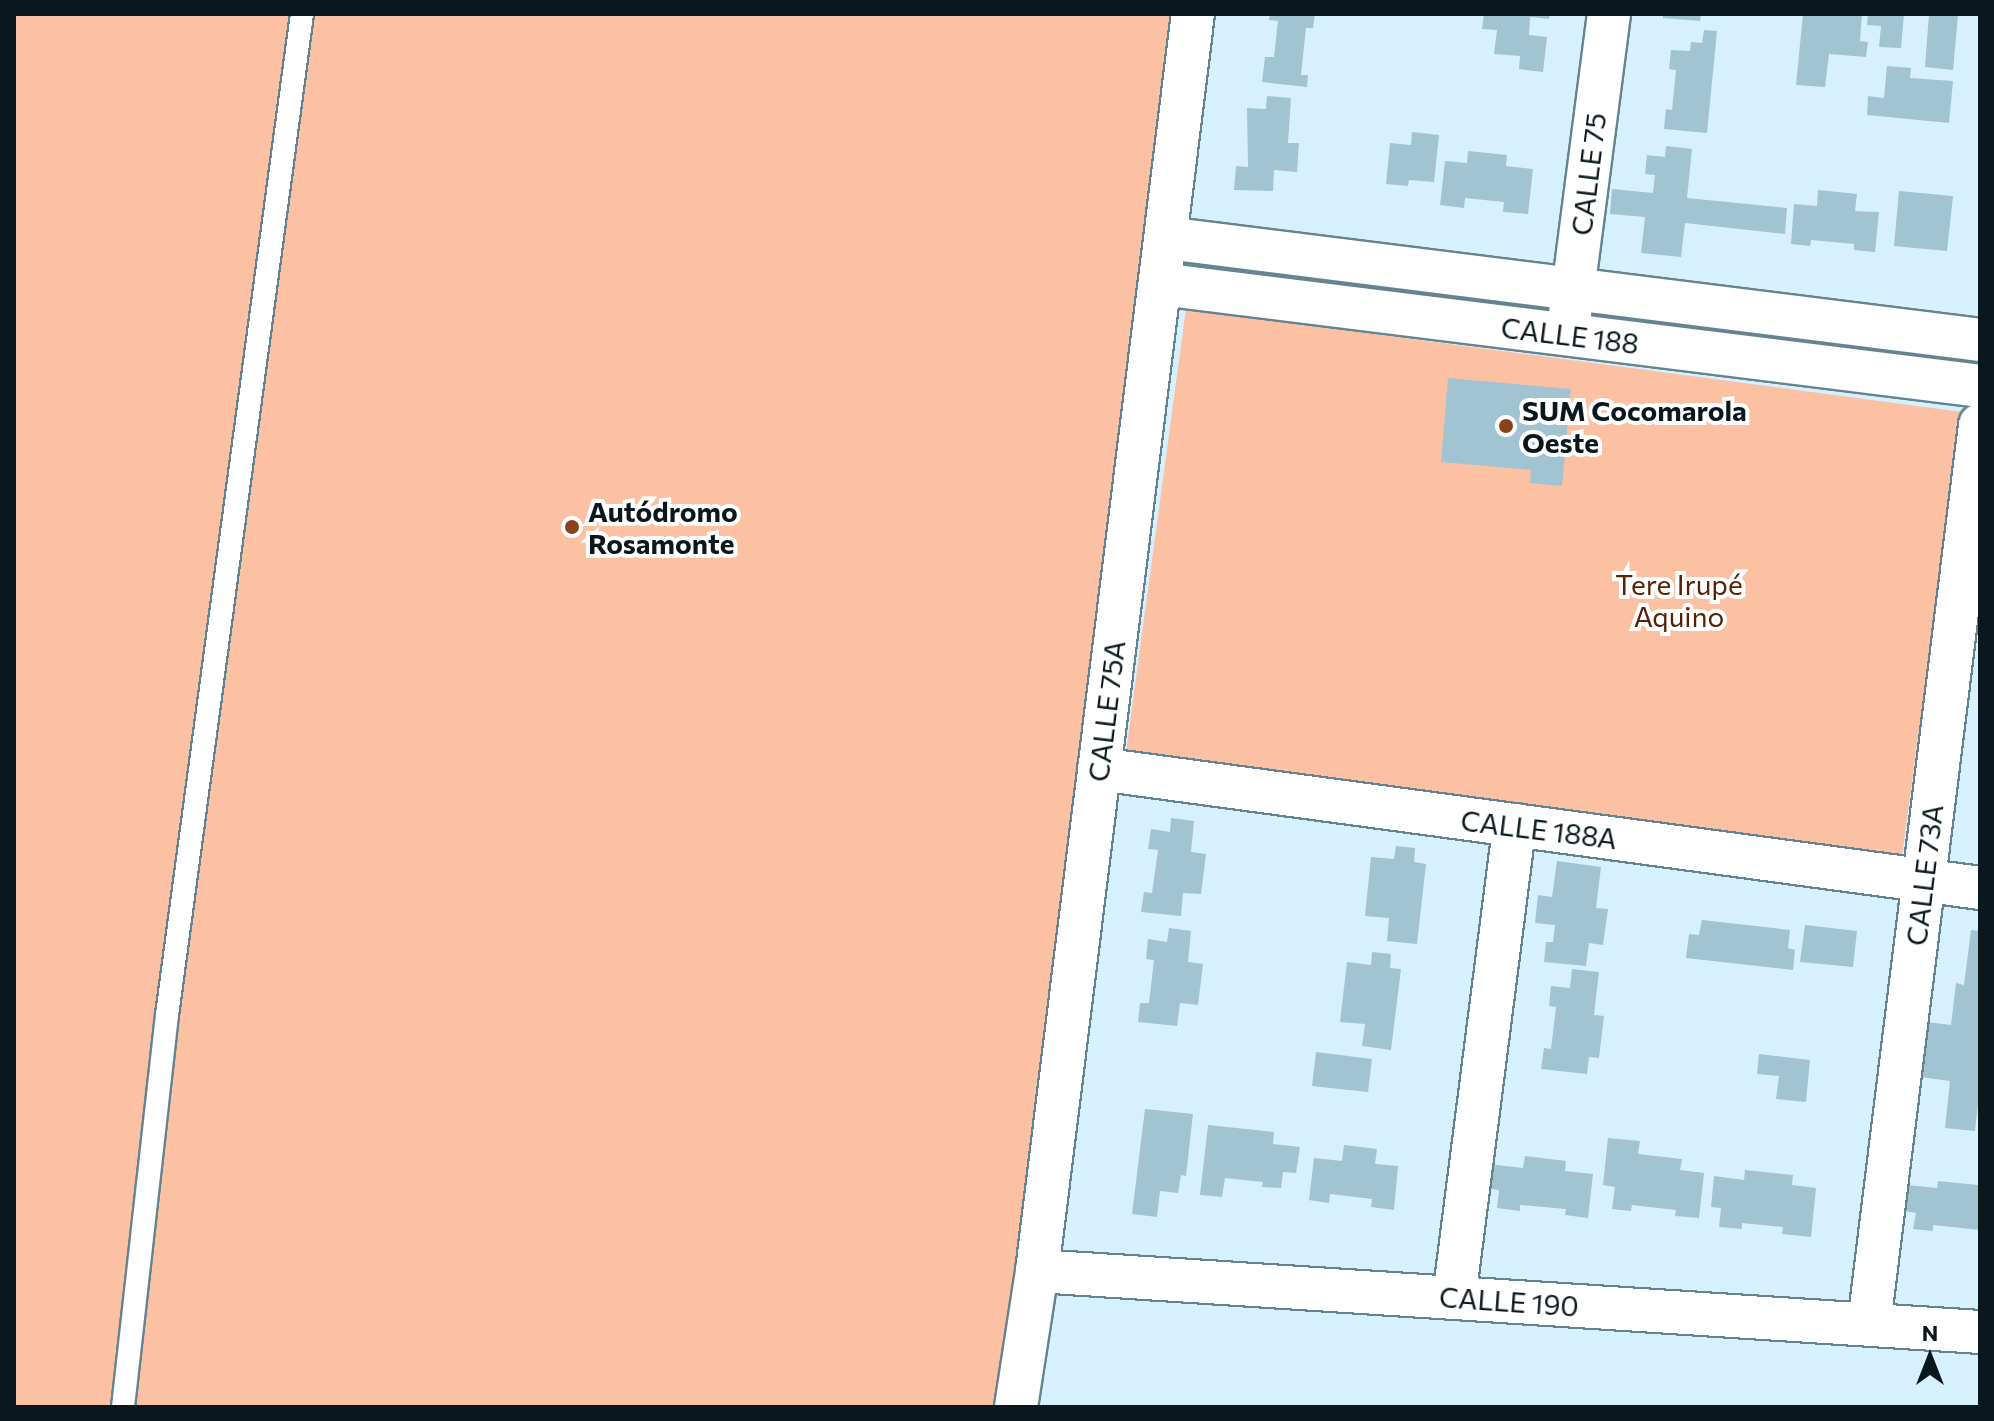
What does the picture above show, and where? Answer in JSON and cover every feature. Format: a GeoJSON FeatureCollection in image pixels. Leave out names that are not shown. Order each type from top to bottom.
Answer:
{"type":"FeatureCollection","features":[{"type":"Feature","properties":{"kind":"street","name":"CALLE 75A"},"geometry":{"type":"LineString","coordinates":[[1016,1407],[1037,1271],[1193,14]]}},
{"type":"Feature","properties":{"kind":"street","name":"CALLE 75"},"geometry":{"type":"LineString","coordinates":[[1568,335],[1609,14]]}},
{"type":"Feature","properties":{"kind":"street","name":"CALLE 188"},"geometry":{"type":"LineString","coordinates":[[1166,238],[1980,340]]}},
{"type":"Feature","properties":{"kind":"street","name":"CALLE 188"},"geometry":{"type":"LineString","coordinates":[[1160,284],[1980,386]]}},
{"type":"Feature","properties":{"kind":"street","name":"CALLE 73A"},"geometry":{"type":"LineString","coordinates":[[1869,1324],[1980,425]]}},
{"type":"Feature","properties":{"kind":"street","name":"CALLE 188A"},"geometry":{"type":"LineString","coordinates":[[1099,769],[1980,888]]}},
{"type":"Feature","properties":{"kind":"street"},"geometry":{"type":"LineString","coordinates":[[1454,1298],[1515,825]]}},
{"type":"Feature","properties":{"kind":"street","name":"CALLE 190"},"geometry":{"type":"LineString","coordinates":[[1037,1271],[1980,1332]]}},
{"type":"Feature","properties":{"kind":"lane"},"geometry":{"type":"LineString","coordinates":[[123,1407],[169,999],[302,14]]}},
{"type":"Feature","properties":{"kind":"green space","name":"Autódromo Rosamonte"},"geometry":{"type":"Polygon","coordinates":[[[14,14],[1193,14],[1018,1407],[14,1407],[14,14]]]}},
{"type":"Feature","properties":{"kind":"green space","name":"Tere Irupé Aquino"},"geometry":{"type":"Polygon","coordinates":[[[1186,309],[1962,412],[1902,856],[1126,752],[1186,309]]]}},
{"type":"Feature","properties":{"kind":"building"},"geometry":{"type":"Polygon","coordinates":[[[1270,14],[1315,14],[1313,28],[1306,28],[1301,75],[1308,75],[1307,87],[1262,82],[1265,57],[1274,57],[1278,21],[1269,20],[1270,14]]]}},
{"type":"Feature","properties":{"kind":"building"},"geometry":{"type":"Polygon","coordinates":[[[1484,14],[1550,14],[1549,19],[1530,17],[1529,35],[1547,37],[1543,72],[1519,69],[1520,56],[1494,54],[1497,30],[1482,29],[1484,14]]]}},
{"type":"Feature","properties":{"kind":"building"},"geometry":{"type":"Polygon","coordinates":[[[1663,14],[1701,14],[1700,21],[1663,18],[1663,14]]]}},
{"type":"Feature","properties":{"kind":"building"},"geometry":{"type":"Polygon","coordinates":[[[1803,14],[1862,14],[1860,41],[1868,42],[1866,57],[1829,54],[1825,87],[1796,85],[1803,14]]]}},
{"type":"Feature","properties":{"kind":"building"},"geometry":{"type":"Polygon","coordinates":[[[1868,14],[1904,14],[1901,48],[1879,47],[1881,26],[1867,25],[1868,14]]]}},
{"type":"Feature","properties":{"kind":"building"},"geometry":{"type":"Polygon","coordinates":[[[1929,14],[1958,15],[1953,70],[1925,67],[1929,14]]]}},
{"type":"Feature","properties":{"kind":"building"},"geometry":{"type":"Polygon","coordinates":[[[1704,30],[1717,31],[1707,133],[1664,129],[1666,109],[1672,110],[1676,70],[1669,69],[1671,50],[1690,51],[1691,42],[1702,43],[1704,30]]]}},
{"type":"Feature","properties":{"kind":"building"},"geometry":{"type":"Polygon","coordinates":[[[1887,66],[1911,68],[1910,78],[1953,81],[1949,123],[1867,115],[1868,96],[1884,98],[1887,66]]]}},
{"type":"Feature","properties":{"kind":"building"},"geometry":{"type":"Polygon","coordinates":[[[1267,96],[1291,98],[1288,143],[1299,143],[1297,172],[1274,170],[1273,191],[1234,190],[1236,166],[1248,167],[1247,108],[1266,109],[1267,96]]]}},
{"type":"Feature","properties":{"kind":"building"},"geometry":{"type":"Polygon","coordinates":[[[1412,132],[1439,135],[1434,182],[1409,180],[1408,186],[1386,184],[1390,143],[1411,145],[1412,132]]]}},
{"type":"Feature","properties":{"kind":"building"},"geometry":{"type":"Polygon","coordinates":[[[1666,146],[1692,149],[1687,198],[1787,208],[1785,234],[1685,223],[1681,257],[1641,253],[1645,217],[1610,214],[1612,189],[1653,193],[1655,175],[1645,174],[1647,155],[1665,157],[1666,146]]]}},
{"type":"Feature","properties":{"kind":"building"},"geometry":{"type":"Polygon","coordinates":[[[1468,151],[1507,155],[1506,166],[1533,169],[1528,214],[1503,212],[1504,202],[1465,198],[1464,208],[1440,205],[1445,161],[1467,163],[1468,151]]]}},
{"type":"Feature","properties":{"kind":"building"},"geometry":{"type":"Polygon","coordinates":[[[1818,190],[1857,194],[1855,211],[1879,212],[1875,252],[1854,250],[1854,244],[1811,240],[1810,246],[1791,244],[1794,204],[1817,206],[1818,190]]]}},
{"type":"Feature","properties":{"kind":"building"},"geometry":{"type":"Polygon","coordinates":[[[1899,191],[1953,196],[1947,251],[1894,246],[1899,191]]]}},
{"type":"Feature","properties":{"kind":"building","name":"SUM Cocomarola Oeste"},"geometry":{"type":"Polygon","coordinates":[[[1448,378],[1571,389],[1562,486],[1530,483],[1531,470],[1441,462],[1448,378]]]}},
{"type":"Feature","properties":{"kind":"building"},"geometry":{"type":"Polygon","coordinates":[[[1171,818],[1194,821],[1191,852],[1206,854],[1201,894],[1183,893],[1181,916],[1141,912],[1144,892],[1152,893],[1158,850],[1148,849],[1151,829],[1170,832],[1171,818]]]}},
{"type":"Feature","properties":{"kind":"building"},"geometry":{"type":"Polygon","coordinates":[[[1396,846],[1415,848],[1414,862],[1426,864],[1417,944],[1387,941],[1389,918],[1365,916],[1371,857],[1394,859],[1396,846]]]}},
{"type":"Feature","properties":{"kind":"building"},"geometry":{"type":"Polygon","coordinates":[[[1557,861],[1601,867],[1596,908],[1608,909],[1603,945],[1589,943],[1586,966],[1544,962],[1546,942],[1553,942],[1555,925],[1535,923],[1538,895],[1552,897],[1557,861]]]}},
{"type":"Feature","properties":{"kind":"building"},"geometry":{"type":"Polygon","coordinates":[[[1702,920],[1790,930],[1788,948],[1795,950],[1793,970],[1686,958],[1689,934],[1699,935],[1702,920]]]}},
{"type":"Feature","properties":{"kind":"building"},"geometry":{"type":"Polygon","coordinates":[[[1805,925],[1857,931],[1853,967],[1800,962],[1805,925]]]}},
{"type":"Feature","properties":{"kind":"building"},"geometry":{"type":"Polygon","coordinates":[[[1169,928],[1191,931],[1188,962],[1203,964],[1198,1005],[1180,1003],[1177,1026],[1138,1022],[1140,1003],[1149,1003],[1154,960],[1146,959],[1148,939],[1167,942],[1169,928]]]}},
{"type":"Feature","properties":{"kind":"building"},"geometry":{"type":"Polygon","coordinates":[[[1971,930],[1980,931],[1980,1086],[1975,1131],[1945,1128],[1950,1081],[1920,1077],[1926,1022],[1951,1025],[1956,983],[1964,985],[1971,930]]]}},
{"type":"Feature","properties":{"kind":"building"},"geometry":{"type":"Polygon","coordinates":[[[1372,952],[1391,954],[1390,968],[1401,969],[1391,1050],[1362,1046],[1365,1024],[1340,1022],[1347,962],[1371,965],[1372,952]]]}},
{"type":"Feature","properties":{"kind":"building"},"geometry":{"type":"Polygon","coordinates":[[[1572,969],[1599,972],[1594,1015],[1604,1016],[1599,1058],[1589,1057],[1587,1074],[1541,1069],[1544,1048],[1551,1049],[1556,1007],[1549,1006],[1551,986],[1570,988],[1572,969]]]}},
{"type":"Feature","properties":{"kind":"building"},"geometry":{"type":"Polygon","coordinates":[[[1316,1052],[1372,1059],[1368,1092],[1312,1086],[1316,1052]]]}},
{"type":"Feature","properties":{"kind":"building"},"geometry":{"type":"Polygon","coordinates":[[[1759,1054],[1810,1060],[1806,1102],[1776,1099],[1779,1076],[1757,1074],[1759,1054]]]}},
{"type":"Feature","properties":{"kind":"building"},"geometry":{"type":"Polygon","coordinates":[[[1145,1109],[1193,1114],[1186,1176],[1181,1175],[1178,1193],[1160,1191],[1157,1217],[1132,1214],[1145,1109]]]}},
{"type":"Feature","properties":{"kind":"building"},"geometry":{"type":"Polygon","coordinates":[[[1208,1125],[1274,1132],[1273,1144],[1300,1147],[1296,1173],[1283,1172],[1281,1188],[1262,1187],[1263,1182],[1225,1178],[1222,1197],[1200,1195],[1208,1125]]]}},
{"type":"Feature","properties":{"kind":"building"},"geometry":{"type":"Polygon","coordinates":[[[1608,1138],[1640,1141],[1638,1154],[1682,1159],[1680,1170],[1704,1173],[1699,1218],[1675,1216],[1676,1210],[1632,1205],[1631,1211],[1612,1209],[1615,1187],[1603,1185],[1608,1138]]]}},
{"type":"Feature","properties":{"kind":"building"},"geometry":{"type":"Polygon","coordinates":[[[1344,1145],[1377,1149],[1375,1164],[1398,1166],[1394,1210],[1371,1207],[1372,1199],[1330,1194],[1329,1203],[1309,1200],[1314,1158],[1342,1161],[1344,1145]]]}},
{"type":"Feature","properties":{"kind":"building"},"geometry":{"type":"Polygon","coordinates":[[[1525,1156],[1566,1161],[1565,1171],[1593,1174],[1588,1218],[1565,1215],[1566,1209],[1520,1205],[1520,1211],[1497,1208],[1499,1190],[1485,1188],[1488,1164],[1523,1168],[1525,1156]]]}},
{"type":"Feature","properties":{"kind":"building"},"geometry":{"type":"Polygon","coordinates":[[[1745,1170],[1793,1175],[1792,1185],[1816,1188],[1811,1237],[1782,1234],[1783,1227],[1742,1223],[1742,1229],[1719,1227],[1721,1208],[1711,1207],[1714,1176],[1744,1180],[1745,1170]]]}},
{"type":"Feature","properties":{"kind":"building"},"geometry":{"type":"Polygon","coordinates":[[[1938,1181],[1978,1185],[1980,1230],[1933,1225],[1933,1231],[1913,1229],[1916,1213],[1904,1211],[1907,1185],[1937,1188],[1938,1181]]]}},
{"type":"Feature","properties":{"kind":"place","name":"SUM Cocomarola Oeste"},"geometry":{"type":"Point","coordinates":[1506,426]}},
{"type":"Feature","properties":{"kind":"place","name":"Autódromo Rosamonte"},"geometry":{"type":"Point","coordinates":[572,527]}}]}
